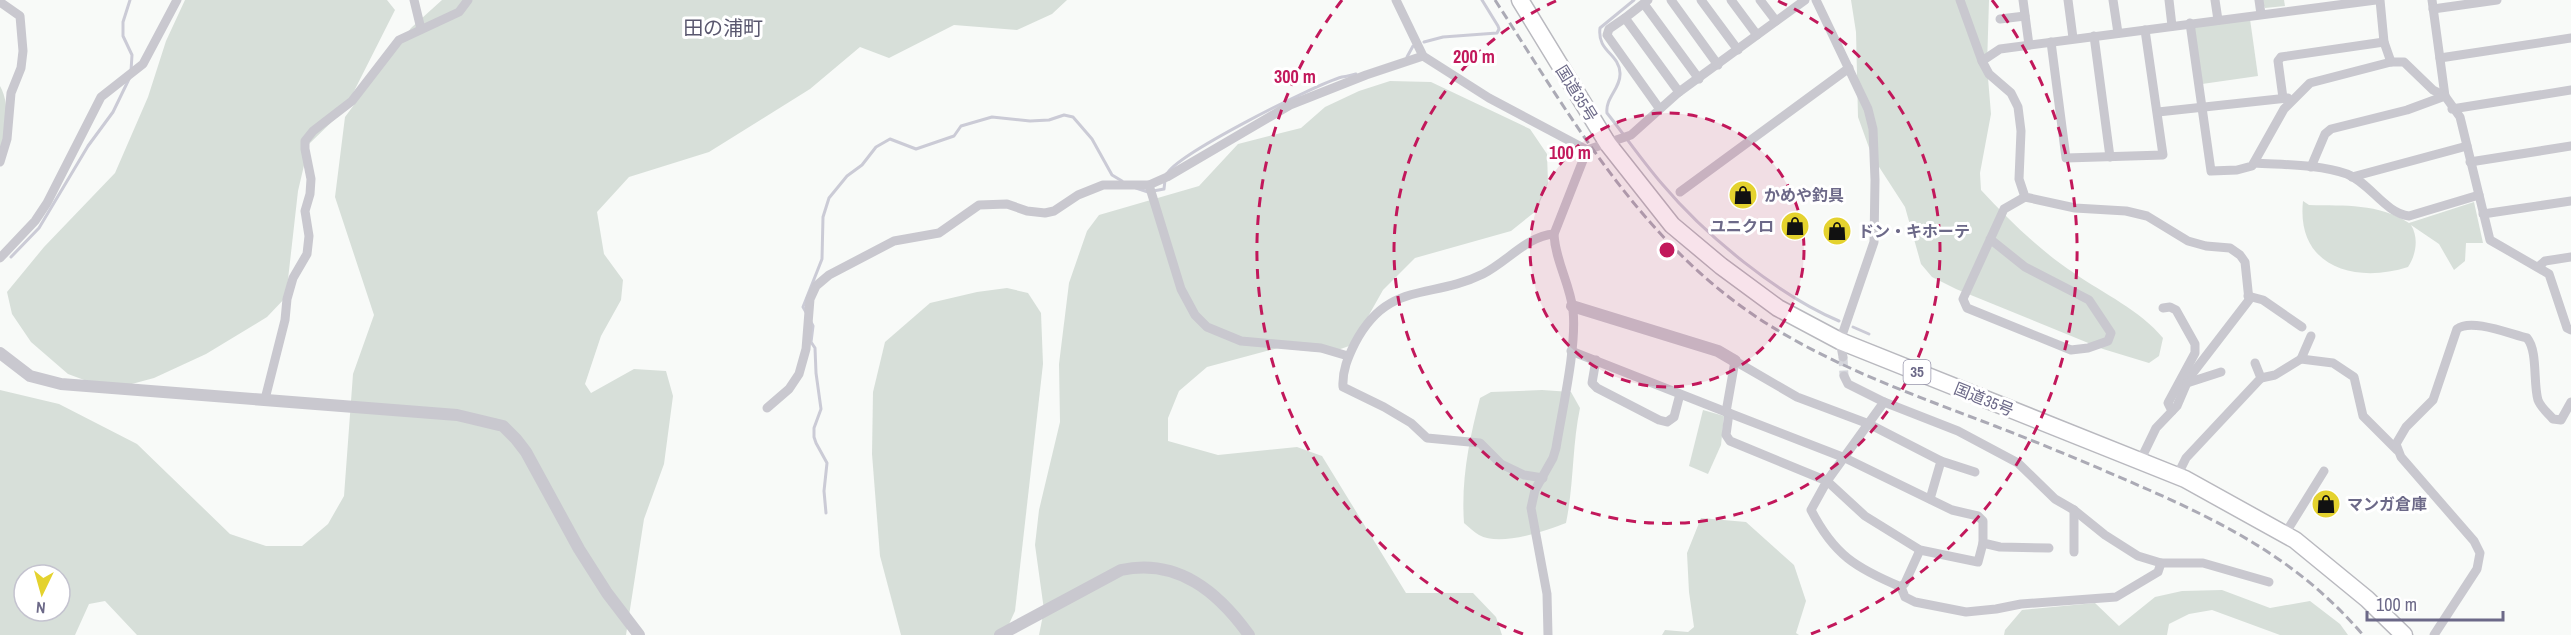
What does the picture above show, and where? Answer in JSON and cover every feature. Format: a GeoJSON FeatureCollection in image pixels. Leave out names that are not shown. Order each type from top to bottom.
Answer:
{"type":"FeatureCollection","features":[{"type":"Feature","properties":{"kind":"highway","name":"国道35号"},"geometry":{"type":"LineString","coordinates":[[1520,0],[1672,225],[1721,266],[1778,308],[1842,349],[2177,476],[2295,540],[2367,599],[2404,635]]}},
{"type":"Feature","properties":{"kind":"street"},"geometry":{"type":"LineString","coordinates":[[0,258],[35,221],[47,203],[101,97],[143,64],[177,0]]}},
{"type":"Feature","properties":{"kind":"street"},"geometry":{"type":"LineString","coordinates":[[414,0],[421,29]]}},
{"type":"Feature","properties":{"kind":"street"},"geometry":{"type":"LineString","coordinates":[[265,399],[285,320],[287,298],[293,278],[307,254],[309,236],[306,211],[311,179],[305,141],[313,131],[352,101],[399,40],[459,12],[468,0]]}},
{"type":"Feature","properties":{"kind":"street"},"geometry":{"type":"LineString","coordinates":[[1396,0],[1423,56],[1489,98],[1587,150],[1631,135],[1659,108],[1776,21],[1792,4],[1805,0]]}},
{"type":"Feature","properties":{"kind":"street"},"geometry":{"type":"LineString","coordinates":[[1671,0],[1718,65]]}},
{"type":"Feature","properties":{"kind":"street"},"geometry":{"type":"LineString","coordinates":[[1701,0],[1738,50]]}},
{"type":"Feature","properties":{"kind":"street"},"geometry":{"type":"LineString","coordinates":[[1731,0],[1757,35]]}},
{"type":"Feature","properties":{"kind":"street"},"geometry":{"type":"LineString","coordinates":[[1760,0],[1776,21]]}},
{"type":"Feature","properties":{"kind":"street"},"geometry":{"type":"LineString","coordinates":[[1816,0],[1868,109],[1873,129],[1874,242],[1842,349]]}},
{"type":"Feature","properties":{"kind":"street"},"geometry":{"type":"LineString","coordinates":[[1960,0],[1982,62],[1989,74],[2012,93],[2018,107],[2021,131],[2019,179],[2025,197]]}},
{"type":"Feature","properties":{"kind":"street"},"geometry":{"type":"LineString","coordinates":[[2023,0],[2029,45]]}},
{"type":"Feature","properties":{"kind":"street"},"geometry":{"type":"LineString","coordinates":[[2068,0],[2073,38]]}},
{"type":"Feature","properties":{"kind":"street"},"geometry":{"type":"LineString","coordinates":[[2113,0],[2118,33]]}},
{"type":"Feature","properties":{"kind":"street"},"geometry":{"type":"LineString","coordinates":[[2169,0],[2172,26]]}},
{"type":"Feature","properties":{"kind":"street"},"geometry":{"type":"LineString","coordinates":[[2215,0],[2218,20]]}},
{"type":"Feature","properties":{"kind":"street"},"geometry":{"type":"LineString","coordinates":[[2259,0],[2261,14]]}},
{"type":"Feature","properties":{"kind":"street"},"geometry":{"type":"LineString","coordinates":[[1982,62],[2000,49],[2378,0],[2384,42],[2391,62]]}},
{"type":"Feature","properties":{"kind":"street"},"geometry":{"type":"LineString","coordinates":[[2497,0],[2433,5],[2445,96],[2452,109],[2460,117],[2490,240],[2549,274],[2566,328],[2571,330]]}},
{"type":"Feature","properties":{"kind":"street"},"geometry":{"type":"LineString","coordinates":[[0,2],[20,16],[23,51],[21,68],[10,93],[7,139],[0,162]]}},
{"type":"Feature","properties":{"kind":"street"},"geometry":{"type":"LineString","coordinates":[[1659,108],[1607,35],[1609,28],[1646,2],[1699,78]]}},
{"type":"Feature","properties":{"kind":"street"},"geometry":{"type":"LineString","coordinates":[[2000,19],[2025,16]]}},
{"type":"Feature","properties":{"kind":"street"},"geometry":{"type":"LineString","coordinates":[[1624,18],[1679,92]]}},
{"type":"Feature","properties":{"kind":"street"},"geometry":{"type":"LineString","coordinates":[[2190,23],[2211,171],[2237,170],[2252,166],[2294,97],[2310,82],[2391,62],[2404,62],[2433,90],[2445,96]]}},
{"type":"Feature","properties":{"kind":"street"},"geometry":{"type":"LineString","coordinates":[[2051,42],[2066,158],[2163,155],[2145,30]]}},
{"type":"Feature","properties":{"kind":"street"},"geometry":{"type":"LineString","coordinates":[[2094,36],[2110,157]]}},
{"type":"Feature","properties":{"kind":"street"},"geometry":{"type":"LineString","coordinates":[[2440,58],[2571,38]]}},
{"type":"Feature","properties":{"kind":"street"},"geometry":{"type":"LineString","coordinates":[[2283,98],[2278,61],[2281,57],[2384,42]]}},
{"type":"Feature","properties":{"kind":"street"},"geometry":{"type":"LineString","coordinates":[[767,408],[789,388],[799,374],[806,349],[813,291],[830,275],[894,241],[939,233],[979,206],[1007,204],[1027,211],[1045,213],[1054,211],[1078,195],[1103,185],[1149,185],[1167,177],[1290,105],[1366,75],[1423,56]]}},
{"type":"Feature","properties":{"kind":"street"},"geometry":{"type":"LineString","coordinates":[[1680,192],[1849,68]]}},
{"type":"Feature","properties":{"kind":"street"},"geometry":{"type":"LineString","coordinates":[[2452,109],[2571,90]]}},
{"type":"Feature","properties":{"kind":"street"},"geometry":{"type":"LineString","coordinates":[[2311,167],[2325,134],[2331,129],[2418,106],[2445,96]]}},
{"type":"Feature","properties":{"kind":"street"},"geometry":{"type":"LineString","coordinates":[[2158,112],[2294,97]]}},
{"type":"Feature","properties":{"kind":"street"},"geometry":{"type":"LineString","coordinates":[[2352,177],[2467,146]]}},
{"type":"Feature","properties":{"kind":"street"},"geometry":{"type":"LineString","coordinates":[[2470,162],[2571,146]]}},
{"type":"Feature","properties":{"kind":"street"},"geometry":{"type":"LineString","coordinates":[[1548,635],[1547,594],[1531,508],[1535,489],[1543,478],[1556,448],[1571,351],[1572,306],[1555,247],[1554,234],[1587,150]]}},
{"type":"Feature","properties":{"kind":"street"},"geometry":{"type":"LineString","coordinates":[[2254,163],[2311,167],[2352,177],[2401,215],[2409,216],[2479,195]]}},
{"type":"Feature","properties":{"kind":"street"},"geometry":{"type":"LineString","coordinates":[[1149,185],[1181,289],[1195,315],[1207,327],[1241,341],[1321,348],[1348,356]]}},
{"type":"Feature","properties":{"kind":"street"},"geometry":{"type":"LineString","coordinates":[[1990,239],[2025,267],[2089,300],[2111,333],[2108,341],[2088,348],[2070,350],[1966,308],[1963,299],[1990,239],[2004,209],[2025,197],[2074,208],[2136,213],[2146,216],[2188,241],[2206,246],[2230,248],[2245,262],[2249,300],[2218,338],[2187,383],[2172,411],[2156,428],[2140,461]]}},
{"type":"Feature","properties":{"kind":"street"},"geometry":{"type":"LineString","coordinates":[[2483,214],[2571,201]]}},
{"type":"Feature","properties":{"kind":"street"},"geometry":{"type":"LineString","coordinates":[[1543,478],[1524,475],[1501,464],[1480,443],[1427,438],[1411,423],[1384,406],[1343,387],[1342,377],[1348,356],[1359,336],[1372,319],[1391,302],[1407,294],[1431,291],[1472,280],[1491,270],[1541,235],[1554,234]]}},
{"type":"Feature","properties":{"kind":"street"},"geometry":{"type":"LineString","coordinates":[[2538,267],[2545,261],[2571,257]]}},
{"type":"Feature","properties":{"kind":"street"},"geometry":{"type":"LineString","coordinates":[[2248,296],[2263,300],[2302,327]]}},
{"type":"Feature","properties":{"kind":"street"},"geometry":{"type":"LineString","coordinates":[[1572,306],[1718,351],[1797,397],[1869,424],[1941,461],[1975,472]]}},
{"type":"Feature","properties":{"kind":"street"},"geometry":{"type":"LineString","coordinates":[[2163,309],[2170,307],[2176,310],[2195,344],[2195,353],[2168,403],[2172,411]]}},
{"type":"Feature","properties":{"kind":"street"},"geometry":{"type":"LineString","coordinates":[[2397,450],[2396,444],[2399,436],[2433,400],[2457,329],[2462,325],[2473,324],[2527,339],[2532,347],[2539,402],[2544,410],[2553,419],[2561,420],[2571,402]]}},
{"type":"Feature","properties":{"kind":"street"},"geometry":{"type":"LineString","coordinates":[[2177,476],[2186,458],[2261,378],[2275,375],[2301,359],[2311,336]]}},
{"type":"Feature","properties":{"kind":"street"},"geometry":{"type":"LineString","coordinates":[[1571,351],[1596,360],[1680,394],[1728,412],[1845,458],[1952,510],[1978,516],[1983,521],[1983,543],[1978,562],[1920,550],[1865,516],[1827,481],[1730,441],[1726,435],[1728,412],[1736,361]]}},
{"type":"Feature","properties":{"kind":"street"},"geometry":{"type":"LineString","coordinates":[[0,353],[30,376],[61,384],[457,415],[503,426],[526,452],[579,549],[618,609],[639,635]]}},
{"type":"Feature","properties":{"kind":"street"},"geometry":{"type":"LineString","coordinates":[[2301,359],[2333,363],[2354,377],[2363,416],[2397,450],[2474,541],[2480,553],[2477,569],[2433,635]]}},
{"type":"Feature","properties":{"kind":"street"},"geometry":{"type":"LineString","coordinates":[[1596,360],[1592,383],[1597,388],[1659,420],[1667,422],[1674,417],[1680,394]]}},
{"type":"Feature","properties":{"kind":"street"},"geometry":{"type":"LineString","coordinates":[[2255,363],[2261,378]]}},
{"type":"Feature","properties":{"kind":"street"},"geometry":{"type":"LineString","coordinates":[[2187,383],[2221,372]]}},
{"type":"Feature","properties":{"kind":"street"},"geometry":{"type":"LineString","coordinates":[[1844,376],[1848,384],[1884,402],[1958,431],[2018,464],[2055,500],[2074,510],[2105,535],[2138,556],[2161,563],[2203,563],[2269,582]]}},
{"type":"Feature","properties":{"kind":"street"},"geometry":{"type":"LineString","coordinates":[[1884,402],[1827,481],[1811,510],[1828,539],[1840,553],[1856,564],[1901,586],[1905,597],[1915,602],[1966,612],[2020,604],[2116,597],[2158,572],[2161,563]]}},
{"type":"Feature","properties":{"kind":"street"},"geometry":{"type":"LineString","coordinates":[[1930,499],[1941,461]]}},
{"type":"Feature","properties":{"kind":"street"},"geometry":{"type":"LineString","coordinates":[[2285,534],[2324,471]]}},
{"type":"Feature","properties":{"kind":"street"},"geometry":{"type":"LineString","coordinates":[[2074,510],[2074,552]]}},
{"type":"Feature","properties":{"kind":"street"},"geometry":{"type":"LineString","coordinates":[[1983,543],[2000,547],[2049,548]]}},
{"type":"Feature","properties":{"kind":"street"},"geometry":{"type":"LineString","coordinates":[[1901,586],[1905,583],[1920,550]]}},
{"type":"Feature","properties":{"kind":"street"},"geometry":{"type":"LineString","coordinates":[[1000,635],[1121,570],[1139,567],[1186,576],[1218,598],[1249,635]]}},
{"type":"Feature","properties":{"kind":"shaded area"},"geometry":{"type":"Polygon","coordinates":[[[185,0],[387,0],[395,10],[345,109],[309,144],[298,191],[286,297],[267,317],[206,354],[154,378],[128,385],[103,387],[68,374],[31,342],[12,314],[7,292],[44,247],[115,173],[148,97],[166,41],[185,0]]]}},
{"type":"Feature","properties":{"kind":"shaded area"},"geometry":{"type":"Polygon","coordinates":[[[442,0],[1067,0],[1052,14],[1017,30],[954,25],[889,58],[860,47],[810,89],[709,152],[629,177],[597,212],[604,254],[623,280],[621,300],[601,336],[585,384],[591,393],[634,369],[666,371],[673,396],[664,464],[644,519],[626,635],[137,635],[105,601],[89,604],[75,635],[0,635],[0,390],[59,404],[137,444],[230,534],[266,546],[302,546],[328,524],[344,496],[353,374],[374,315],[335,197],[345,117],[411,28],[442,0]]]}},
{"type":"Feature","properties":{"kind":"shaded area"},"geometry":{"type":"Polygon","coordinates":[[[1851,0],[1989,0],[1987,66],[1991,114],[1980,173],[1981,190],[2049,255],[2133,311],[2154,328],[2163,338],[2159,356],[2149,363],[2103,349],[1932,277],[1921,264],[1905,207],[1872,156],[1858,117],[1856,32],[1851,0]]]}},
{"type":"Feature","properties":{"kind":"shaded area"},"geometry":{"type":"Polygon","coordinates":[[[2261,0],[2284,0],[2285,6],[2265,8],[2261,0]]]}},
{"type":"Feature","properties":{"kind":"shaded area"},"geometry":{"type":"Polygon","coordinates":[[[2250,19],[2258,76],[2202,84],[2194,26],[2250,19]]]}},
{"type":"Feature","properties":{"kind":"shaded area"},"geometry":{"type":"Polygon","coordinates":[[[1390,81],[1431,82],[1530,129],[1547,154],[1548,183],[1536,211],[1511,231],[1415,258],[1383,290],[1352,345],[1329,353],[1278,348],[1207,367],[1179,391],[1168,418],[1168,441],[1218,455],[1297,447],[1322,456],[1406,593],[1473,593],[1496,617],[1502,635],[1039,635],[1044,610],[1035,545],[1039,510],[1060,422],[1059,364],[1069,283],[1087,231],[1099,215],[1199,186],[1238,144],[1301,128],[1325,107],[1359,91],[1390,81]]]}},
{"type":"Feature","properties":{"kind":"shaded area"},"geometry":{"type":"Polygon","coordinates":[[[0,86],[4,94],[6,112],[0,157],[0,86]]]}},
{"type":"Feature","properties":{"kind":"shaded area"},"geometry":{"type":"Polygon","coordinates":[[[2303,201],[2309,205],[2373,209],[2409,223],[2474,202],[2483,243],[2466,243],[2465,261],[2454,270],[2439,244],[2411,225],[2416,246],[2408,267],[2388,272],[2350,271],[2333,265],[2319,255],[2309,242],[2303,223],[2303,201]]]}},
{"type":"Feature","properties":{"kind":"shaded area"},"geometry":{"type":"Polygon","coordinates":[[[1007,288],[1028,293],[1041,313],[1043,364],[1015,611],[1004,635],[901,635],[880,556],[872,454],[873,392],[885,342],[930,303],[977,292],[1007,288]]]}},
{"type":"Feature","properties":{"kind":"shaded area"},"geometry":{"type":"Polygon","coordinates":[[[1542,390],[1571,392],[1580,408],[1566,523],[1510,539],[1488,538],[1479,535],[1464,523],[1463,507],[1467,460],[1480,398],[1491,392],[1542,390]]]}},
{"type":"Feature","properties":{"kind":"shaded area"},"geometry":{"type":"Polygon","coordinates":[[[1703,410],[1724,416],[1721,445],[1708,474],[1689,466],[1703,410]]]}},
{"type":"Feature","properties":{"kind":"shaded area"},"geometry":{"type":"Polygon","coordinates":[[[1701,518],[1746,522],[1794,565],[1806,601],[1796,633],[1799,635],[1662,635],[1665,630],[1688,632],[1694,627],[1687,553],[1701,518]]]}},
{"type":"Feature","properties":{"kind":"shaded area"},"geometry":{"type":"Polygon","coordinates":[[[2222,590],[2270,608],[2310,601],[2340,624],[2348,635],[2280,635],[2212,610],[2189,614],[2169,624],[2167,635],[2004,635],[2005,630],[2022,610],[2095,603],[2119,626],[2155,597],[2182,591],[2222,590]]]}},
{"type":"Feature","properties":{"kind":"waterway"},"geometry":{"type":"LineString","coordinates":[[130,0],[123,22],[123,36],[132,55],[131,71]]}},
{"type":"Feature","properties":{"kind":"waterway"},"geometry":{"type":"LineString","coordinates":[[1424,42],[1443,37],[1497,33],[1498,26],[1482,0]]}},
{"type":"Feature","properties":{"kind":"waterway"},"geometry":{"type":"LineString","coordinates":[[1634,0],[1600,28],[1602,42],[1619,66],[1620,73],[1620,78],[1608,103],[1607,113],[1663,185],[1721,244],[1792,296],[1839,321]]}},
{"type":"Feature","properties":{"kind":"waterway"},"geometry":{"type":"LineString","coordinates":[[1407,57],[1413,46]]}},
{"type":"Feature","properties":{"kind":"waterway"},"geometry":{"type":"LineString","coordinates":[[1167,174],[1176,164],[1195,151],[1278,105],[1327,82],[1356,74]]}},
{"type":"Feature","properties":{"kind":"waterway"},"geometry":{"type":"LineString","coordinates":[[11,257],[39,228],[88,146],[113,112],[130,77]]}},
{"type":"Feature","properties":{"kind":"waterway"},"geometry":{"type":"LineString","coordinates":[[807,314],[803,307],[822,259],[823,217],[829,198],[847,176],[862,165],[876,147],[890,139],[916,149],[954,136],[961,126],[992,117],[1030,121],[1049,120],[1064,115],[1073,117],[1092,139],[1112,175],[1122,181]]}},
{"type":"Feature","properties":{"kind":"waterway"},"geometry":{"type":"LineString","coordinates":[[1136,188],[1148,192],[1164,189],[1165,180]]}},
{"type":"Feature","properties":{"kind":"waterway"},"geometry":{"type":"LineString","coordinates":[[811,322],[813,326],[811,342],[815,348],[821,409],[814,428],[814,437],[827,463],[824,491],[826,513]]}},
{"type":"Feature","properties":{"kind":"waterway"},"geometry":{"type":"LineString","coordinates":[[1853,327],[1869,334]]}},
{"type":"Feature","properties":{"kind":"tunnel"},"geometry":{"type":"LineString","coordinates":[[1843,357],[1844,376]]}},
{"type":"Feature","properties":{"kind":"railway"},"geometry":{"type":"LineString","coordinates":[[1495,0],[1580,131],[1643,214],[1677,251],[1716,286],[1758,318],[1814,351],[1844,365],[2073,457],[2209,518],[2265,550],[2291,568],[2340,610],[2363,635]]}},
{"type":"Feature","properties":{"kind":"place","name":"かめや釣具"},"geometry":{"type":"Point","coordinates":[1743,195]}},
{"type":"Feature","properties":{"kind":"place","name":"ユニクロ"},"geometry":{"type":"Point","coordinates":[1795,226]}},
{"type":"Feature","properties":{"kind":"place","name":"ドン・キホーテ"},"geometry":{"type":"Point","coordinates":[1837,231]}},
{"type":"Feature","properties":{"kind":"place","name":"マンガ倉庫"},"geometry":{"type":"Point","coordinates":[2326,504]}},
{"type":"Feature","properties":{"kind":"district","name":"田の浦町"},"geometry":{"type":"Point","coordinates":[723,28]}}]}
